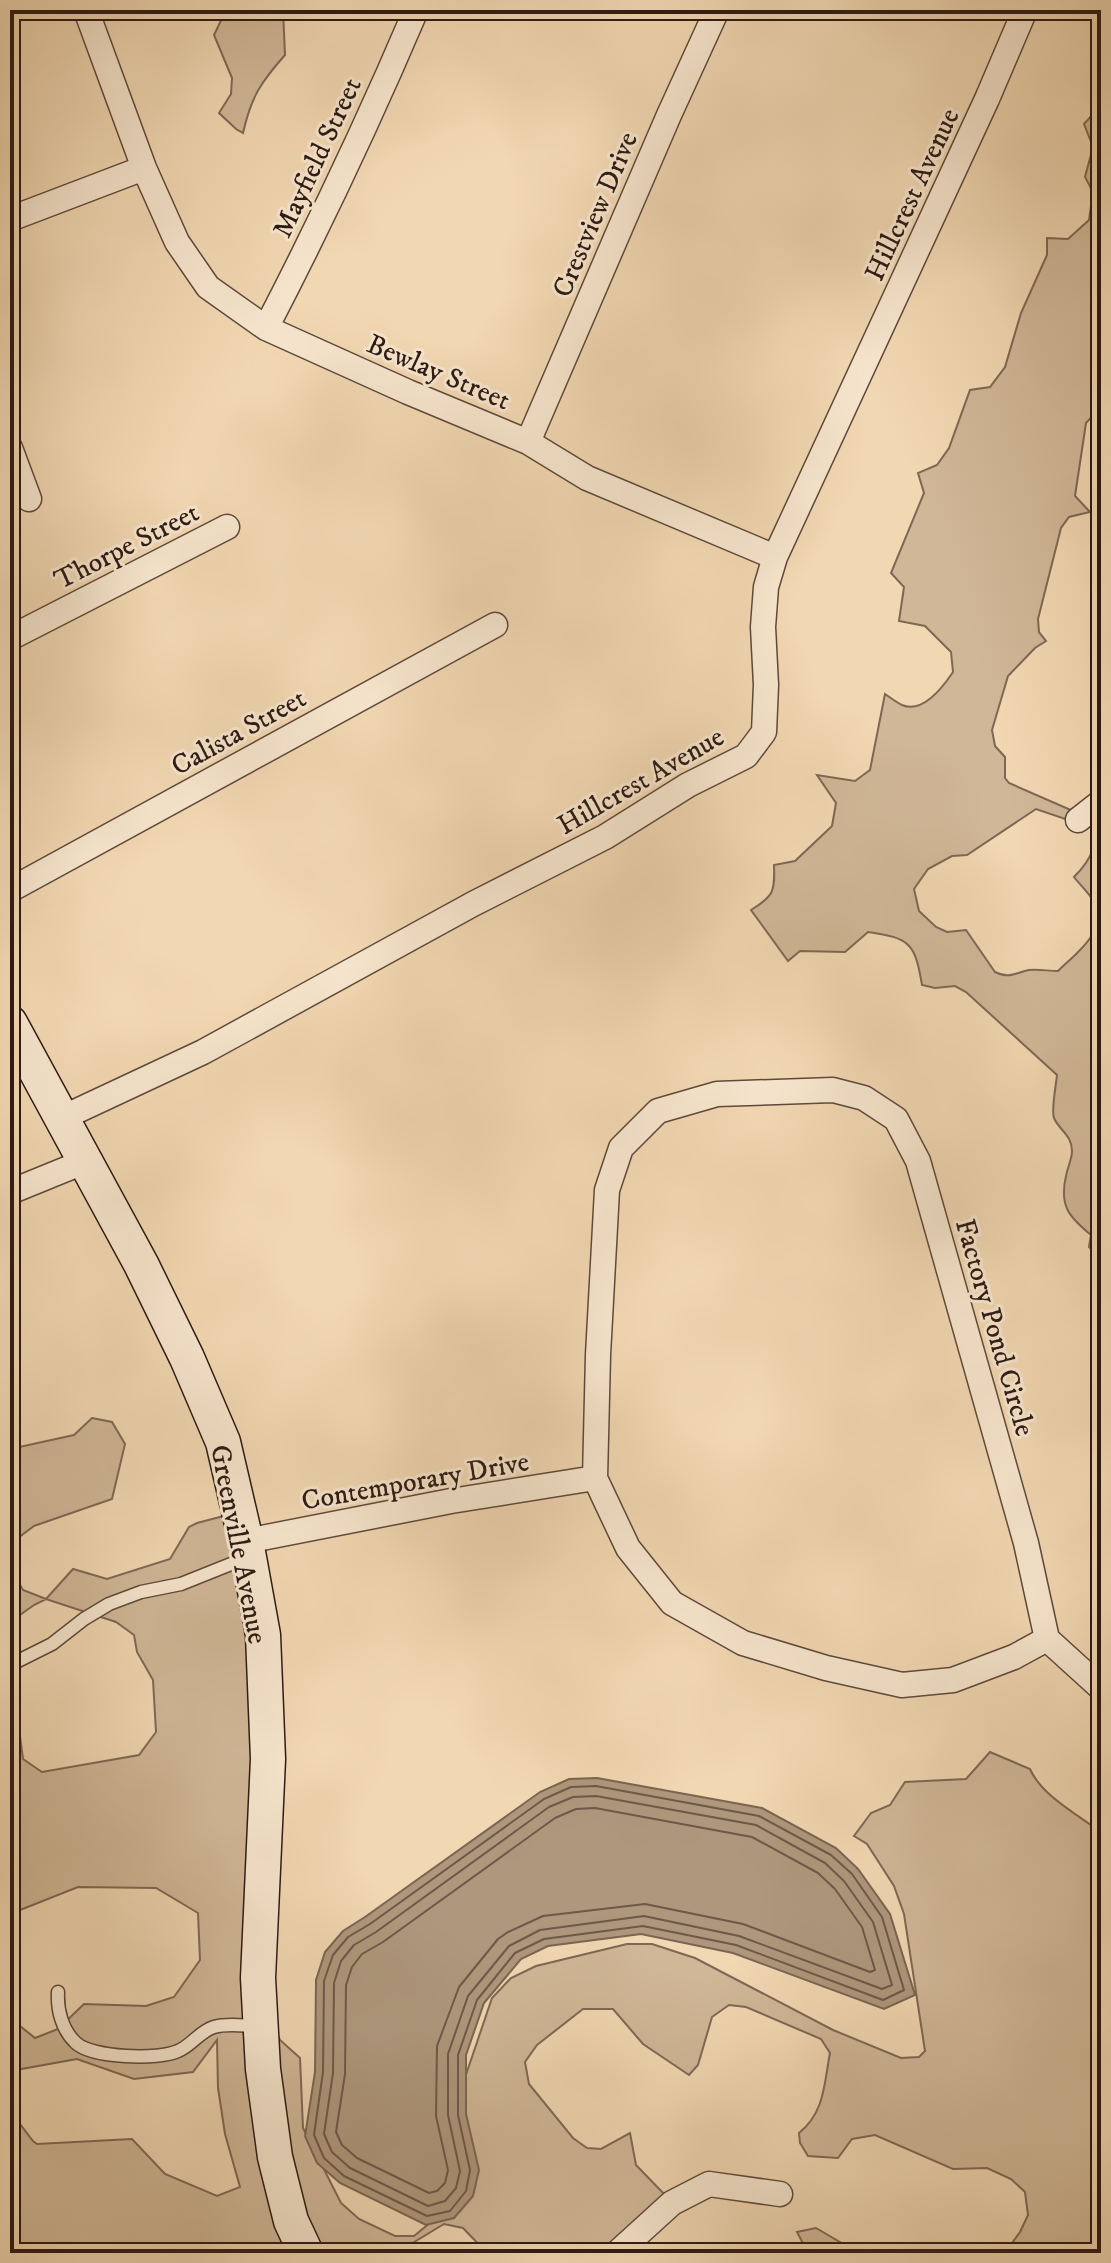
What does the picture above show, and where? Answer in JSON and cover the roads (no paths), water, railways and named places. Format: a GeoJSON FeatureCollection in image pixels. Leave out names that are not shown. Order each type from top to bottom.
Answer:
{"type":"FeatureCollection","features":[{"type":"Feature","properties":{"kind":"main road","name":"Greenville Avenue"},"geometry":{"type":"LineString","coordinates":[[10,1023],[141,1264],[223,1442],[263,1635],[268,1759],[258,1978],[263,2069],[275,2157],[291,2221],[306,2253]]}},
{"type":"Feature","properties":{"kind":"street","name":"Bewlay Street"},"geometry":{"type":"LineString","coordinates":[[86,10],[144,168],[177,242],[208,287],[266,328],[528,442],[587,478],[775,557]]}},
{"type":"Feature","properties":{"kind":"street","name":"Mayfield Street"},"geometry":{"type":"LineString","coordinates":[[266,328],[345,168],[416,10]]}},
{"type":"Feature","properties":{"kind":"street","name":"Crestview Drive"},"geometry":{"type":"LineString","coordinates":[[528,442],[717,10]]}},
{"type":"Feature","properties":{"kind":"street","name":"Hillcrest Avenue"},"geometry":{"type":"LineString","coordinates":[[62,1118],[203,1052],[473,904],[605,837],[688,785],[746,756],[764,732],[766,685],[763,627],[766,587],[775,557],[987,99],[1025,10]]}},
{"type":"Feature","properties":{"kind":"street"},"geometry":{"type":"LineString","coordinates":[[10,219],[144,168]]}},
{"type":"Feature","properties":{"kind":"street"},"geometry":{"type":"LineString","coordinates":[[10,448],[29,499]]}},
{"type":"Feature","properties":{"kind":"street","name":"Thorpe Street"},"geometry":{"type":"LineString","coordinates":[[10,638],[227,527]]}},
{"type":"Feature","properties":{"kind":"street","name":"Calista Street"},"geometry":{"type":"LineString","coordinates":[[10,890],[495,625]]}},
{"type":"Feature","properties":{"kind":"street"},"geometry":{"type":"LineString","coordinates":[[1078,820],[1101,802]]}},
{"type":"Feature","properties":{"kind":"street","name":"Factory Pond Circle"},"geometry":{"type":"LineString","coordinates":[[833,1090],[864,1098],[896,1119],[918,1161],[1026,1543],[1047,1639],[1014,1657],[953,1680],[902,1685],[826,1668],[743,1643],[672,1603],[628,1548],[595,1478],[607,1190],[621,1148],[658,1111],[717,1094],[833,1090]]}},
{"type":"Feature","properties":{"kind":"street"},"geometry":{"type":"LineString","coordinates":[[10,1192],[86,1161]]}},
{"type":"Feature","properties":{"kind":"street","name":"Contemporary Drive"},"geometry":{"type":"LineString","coordinates":[[247,1549],[451,1501],[595,1478]]}},
{"type":"Feature","properties":{"kind":"street"},"geometry":{"type":"LineString","coordinates":[[1047,1639],[1101,1688]]}},
{"type":"Feature","properties":{"kind":"street"},"geometry":{"type":"LineString","coordinates":[[617,2253],[672,2203],[709,2184],[780,2194]]}},
{"type":"Feature","properties":{"kind":"lane"},"geometry":{"type":"LineString","coordinates":[[10,1665],[52,1644],[109,1604],[141,1592],[181,1584],[247,1549]]}},
{"type":"Feature","properties":{"kind":"lane"},"geometry":{"type":"LineString","coordinates":[[58,1992],[60,2020],[75,2042],[86,2049],[125,2056],[149,2057],[178,2052],[216,2026],[260,2027]]}},
{"type":"Feature","properties":{"kind":"water"},"geometry":{"type":"Polygon","coordinates":[[[597,1778],[762,1808],[836,1848],[858,1869],[890,1914],[915,1995],[884,2009],[733,1953],[641,1934],[548,1946],[521,1959],[484,2003],[466,2055],[466,2114],[479,2170],[473,2196],[454,2218],[426,2225],[340,2183],[317,2163],[305,2136],[315,2072],[316,1980],[325,1952],[343,1931],[540,1792],[569,1779],[597,1778]]]}}]}
